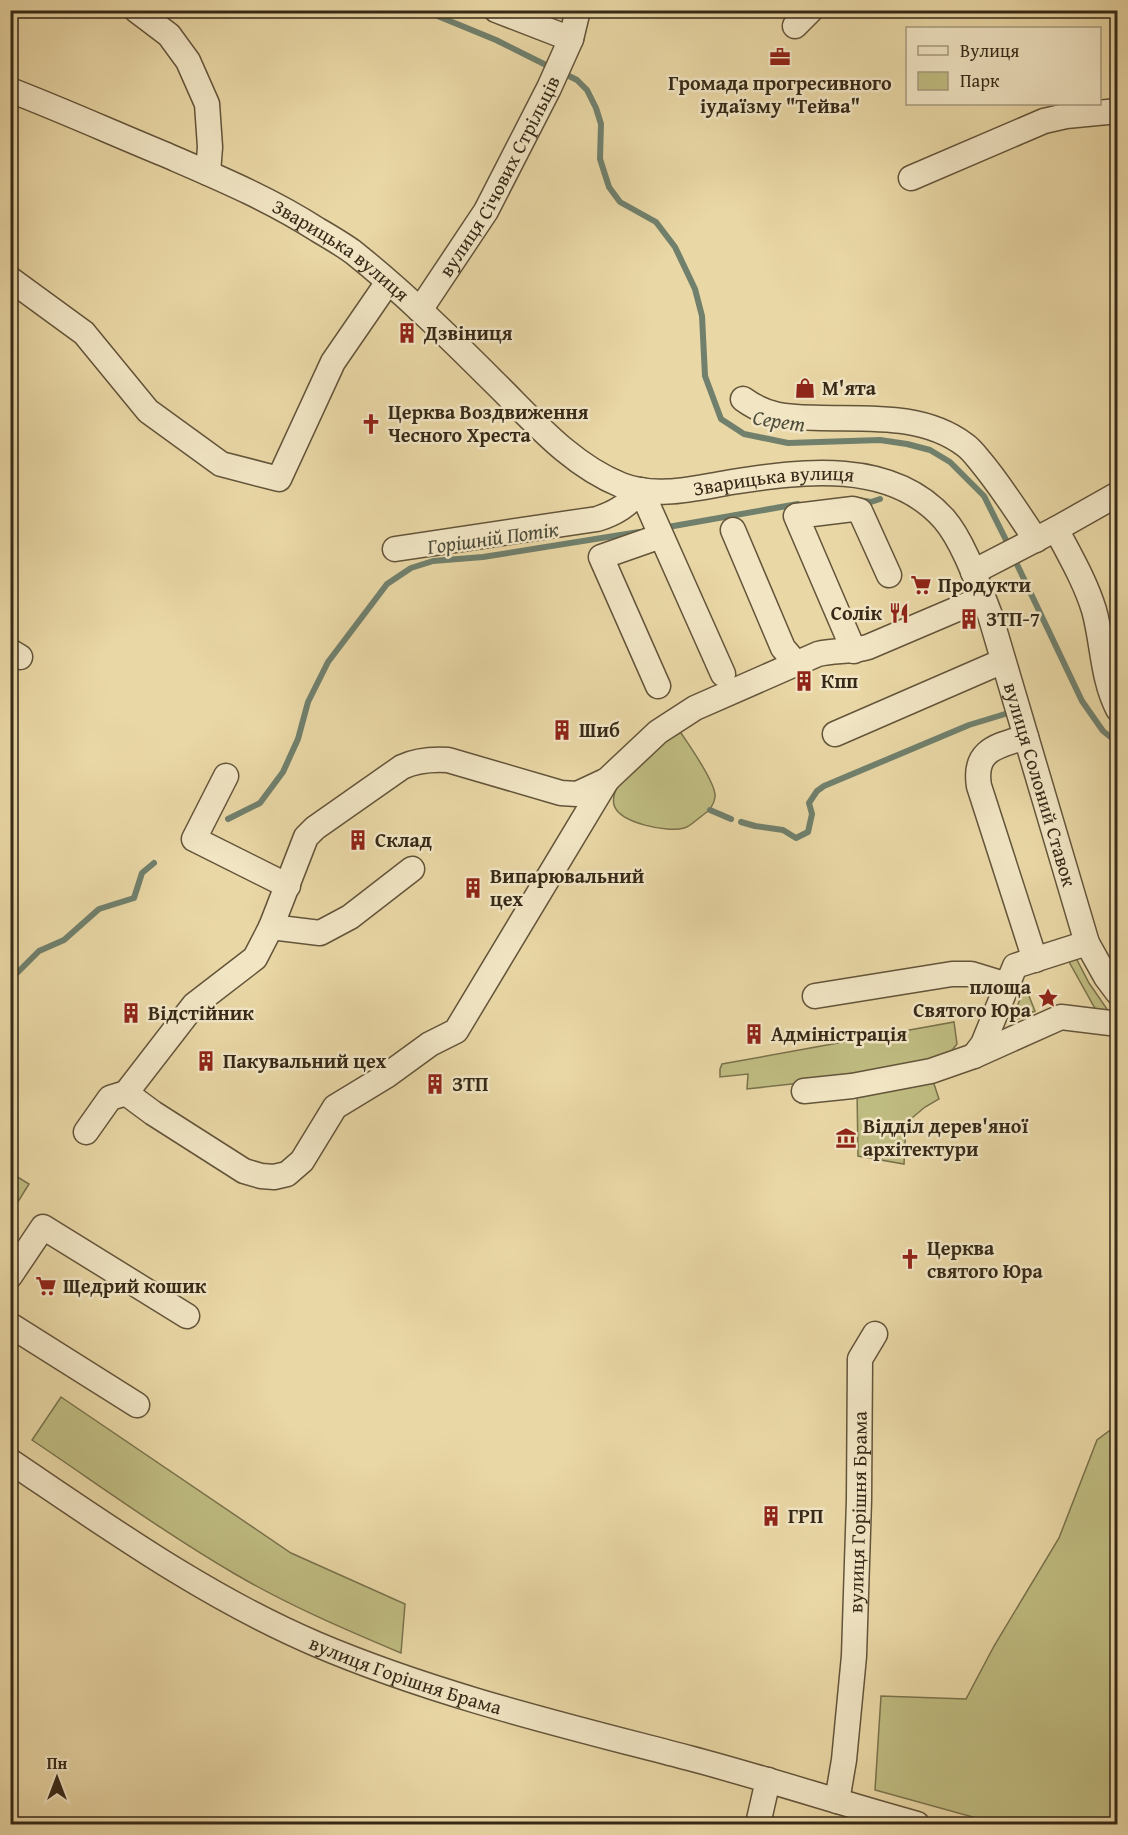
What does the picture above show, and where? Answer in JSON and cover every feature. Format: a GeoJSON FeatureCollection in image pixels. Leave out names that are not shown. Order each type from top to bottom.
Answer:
{"type":"FeatureCollection","features":[{"type":"Feature","properties":{"kind":"street"},"geometry":{"type":"LineString","coordinates":[[136,10],[169,35],[188,60],[207,104],[210,147],[208,173]]}},
{"type":"Feature","properties":{"kind":"street"},"geometry":{"type":"LineString","coordinates":[[496,10],[568,46]]}},
{"type":"Feature","properties":{"kind":"street","name":"вулиця Січових Стрільців"},"geometry":{"type":"LineString","coordinates":[[420,310],[486,211],[549,88],[568,46],[578,10]]}},
{"type":"Feature","properties":{"kind":"street","name":"Зварицька вулиця"},"geometry":{"type":"LineString","coordinates":[[10,90],[208,173],[284,208],[350,250],[420,310],[561,448],[602,477],[641,490],[693,490],[775,477],[825,473],[851,474],[880,480],[909,492],[945,520],[973,572]]}},
{"type":"Feature","properties":{"kind":"street"},"geometry":{"type":"LineString","coordinates":[[911,178],[1044,122],[1066,116],[1118,111]]}},
{"type":"Feature","properties":{"kind":"street"},"geometry":{"type":"LineString","coordinates":[[10,279],[84,333],[148,411],[221,464],[279,479],[333,362],[388,282]]}},
{"type":"Feature","properties":{"kind":"street"},"geometry":{"type":"LineString","coordinates":[[743,399],[757,409],[772,415],[905,421],[927,425],[944,431],[967,446],[996,480],[1039,538],[1087,588],[1110,693],[1118,709]]}},
{"type":"Feature","properties":{"kind":"street"},"geometry":{"type":"LineString","coordinates":[[395,549],[597,519],[612,514],[629,504],[641,490],[723,674]]}},
{"type":"Feature","properties":{"kind":"street"},"geometry":{"type":"LineString","coordinates":[[973,572],[1118,494]]}},
{"type":"Feature","properties":{"kind":"street"},"geometry":{"type":"LineString","coordinates":[[854,651],[796,516],[853,509],[860,511],[888,575]]}},
{"type":"Feature","properties":{"kind":"street"},"geometry":{"type":"LineString","coordinates":[[733,530],[783,648],[796,663]]}},
{"type":"Feature","properties":{"kind":"street"},"geometry":{"type":"LineString","coordinates":[[658,686],[602,557],[661,536]]}},
{"type":"Feature","properties":{"kind":"street","name":"вулиця Солоний Ставок"},"geometry":{"type":"LineString","coordinates":[[973,572],[1003,661],[1087,943],[1118,993]]}},
{"type":"Feature","properties":{"kind":"street"},"geometry":{"type":"LineString","coordinates":[[126,1093],[244,1171],[267,1177],[287,1174],[302,1161],[335,1107],[386,1076],[430,1044],[456,1032],[607,780],[658,732],[695,708],[796,663],[829,651],[854,651],[983,598]]}},
{"type":"Feature","properties":{"kind":"street"},"geometry":{"type":"LineString","coordinates":[[835,734],[1003,661]]}},
{"type":"Feature","properties":{"kind":"street"},"geometry":{"type":"LineString","coordinates":[[1026,737],[987,753],[981,760],[977,775],[1035,960]]}},
{"type":"Feature","properties":{"kind":"street"},"geometry":{"type":"LineString","coordinates":[[86,1132],[110,1098],[126,1093],[194,1005],[255,958],[272,927],[306,837],[315,828],[402,767],[431,759],[448,760],[561,793],[577,794],[607,780]]}},
{"type":"Feature","properties":{"kind":"street"},"geometry":{"type":"LineString","coordinates":[[226,776],[194,839],[288,886]]}},
{"type":"Feature","properties":{"kind":"street"},"geometry":{"type":"LineString","coordinates":[[272,927],[320,933],[350,917],[412,868]]}},
{"type":"Feature","properties":{"kind":"street"},"geometry":{"type":"LineString","coordinates":[[974,1056],[983,1044],[1015,966],[1087,943]]}},
{"type":"Feature","properties":{"kind":"street"},"geometry":{"type":"LineString","coordinates":[[815,996],[952,974],[971,974],[1007,985]]}},
{"type":"Feature","properties":{"kind":"street"},"geometry":{"type":"LineString","coordinates":[[804,1091],[852,1086],[931,1071],[974,1056],[1061,1017],[1110,1023],[1118,1021]]}},
{"type":"Feature","properties":{"kind":"street"},"geometry":{"type":"LineString","coordinates":[[993,1021],[1004,1043]]}},
{"type":"Feature","properties":{"kind":"street"},"geometry":{"type":"LineString","coordinates":[[10,1276],[43,1227],[187,1316]]}},
{"type":"Feature","properties":{"kind":"street"},"geometry":{"type":"LineString","coordinates":[[10,1325],[137,1405]]}},
{"type":"Feature","properties":{"kind":"street","name":"вулиця Горішня Брама"},"geometry":{"type":"LineString","coordinates":[[837,1801],[844,1761],[854,1656],[859,1500],[860,1359],[875,1334]]}},
{"type":"Feature","properties":{"kind":"street","name":"вулиця Горішня Брама"},"geometry":{"type":"LineString","coordinates":[[10,1461],[185,1576],[229,1602],[314,1643],[356,1660],[472,1700],[768,1780],[837,1801],[875,1819],[916,1824]]}},
{"type":"Feature","properties":{"kind":"street"},"geometry":{"type":"LineString","coordinates":[[758,1824],[768,1780]]}},
{"type":"Feature","properties":{"kind":"green space"},"geometry":{"type":"Polygon","coordinates":[[[675,730],[681,733],[712,783],[715,797],[712,805],[691,825],[677,829],[656,828],[634,822],[625,817],[614,805],[617,787],[675,730]]]}},
{"type":"Feature","properties":{"kind":"green space"},"geometry":{"type":"Polygon","coordinates":[[[1076,958],[1089,983],[1107,1009],[1097,1012],[1068,960],[1076,958]]]}},
{"type":"Feature","properties":{"kind":"green space"},"geometry":{"type":"Polygon","coordinates":[[[1025,986],[1035,1011],[1013,1021],[1012,1020],[1025,986]]]}},
{"type":"Feature","properties":{"kind":"green space"},"geometry":{"type":"Polygon","coordinates":[[[954,1022],[957,1044],[945,1059],[856,1077],[747,1089],[748,1074],[720,1077],[722,1064],[954,1022]]]}},
{"type":"Feature","properties":{"kind":"green space"},"geometry":{"type":"Polygon","coordinates":[[[931,1075],[939,1099],[906,1123],[904,1164],[858,1156],[857,1090],[931,1075]]]}},
{"type":"Feature","properties":{"kind":"green space"},"geometry":{"type":"Polygon","coordinates":[[[11,1173],[29,1184],[11,1213],[11,1173]]]}},
{"type":"Feature","properties":{"kind":"green space"},"geometry":{"type":"Polygon","coordinates":[[[61,1397],[291,1553],[405,1604],[401,1653],[337,1626],[235,1574],[32,1440],[61,1397]]]}},
{"type":"Feature","properties":{"kind":"green space"},"geometry":{"type":"Polygon","coordinates":[[[1117,1425],[1117,1824],[998,1824],[875,1790],[881,1696],[966,1699],[994,1646],[1059,1538],[1097,1440],[1117,1425]]]}},
{"type":"Feature","properties":{"kind":"waterway","name":"Серет"},"geometry":{"type":"LineString","coordinates":[[423,10],[496,40],[554,69]]}},
{"type":"Feature","properties":{"kind":"waterway","name":"Серет"},"geometry":{"type":"LineString","coordinates":[[563,73],[577,80],[587,90],[596,108],[601,124],[600,159],[609,187],[620,202],[656,222],[675,247],[695,289],[702,316],[705,376],[721,419],[744,434],[788,443],[880,440],[930,450],[950,462],[984,496],[1010,548]]}},
{"type":"Feature","properties":{"kind":"waterway","name":"Горішній Потік"},"geometry":{"type":"LineString","coordinates":[[858,500],[871,502],[880,499]]}},
{"type":"Feature","properties":{"kind":"waterway","name":"Горішній Потік"},"geometry":{"type":"LineString","coordinates":[[668,527],[798,504]]}},
{"type":"Feature","properties":{"kind":"waterway","name":"Горішній Потік"},"geometry":{"type":"LineString","coordinates":[[228,819],[260,803],[283,772],[298,739],[308,702],[328,662],[387,584],[411,568],[433,561],[483,557],[639,532]]}},
{"type":"Feature","properties":{"kind":"waterway","name":"Серет"},"geometry":{"type":"LineString","coordinates":[[1014,558],[1082,701],[1103,731],[1118,743]]}},
{"type":"Feature","properties":{"kind":"waterway"},"geometry":{"type":"LineString","coordinates":[[741,822],[783,830],[796,838],[808,832],[812,814],[809,803],[817,791],[824,786],[969,725],[1005,714]]}},
{"type":"Feature","properties":{"kind":"waterway"},"geometry":{"type":"LineString","coordinates":[[710,810],[731,819]]}},
{"type":"Feature","properties":{"kind":"waterway","name":"Горішній Потік"},"geometry":{"type":"LineString","coordinates":[[10,980],[39,951],[64,940],[99,909],[134,898],[142,873],[154,863]]}},
{"type":"Feature","properties":{"kind":"place","name":"Громада прогресивного іудаїзму \"Тейва\""},"geometry":{"type":"Point","coordinates":[780,57]}},
{"type":"Feature","properties":{"kind":"place","name":"Дзвіниця"},"geometry":{"type":"Point","coordinates":[407,333]}},
{"type":"Feature","properties":{"kind":"place","name":"М'ята"},"geometry":{"type":"Point","coordinates":[805,388]}},
{"type":"Feature","properties":{"kind":"place","name":"Церква Воздвиження Чесного Хреста"},"geometry":{"type":"Point","coordinates":[371,424]}},
{"type":"Feature","properties":{"kind":"place","name":"Продукти"},"geometry":{"type":"Point","coordinates":[921,585]}},
{"type":"Feature","properties":{"kind":"place","name":"Солік"},"geometry":{"type":"Point","coordinates":[899,613]}},
{"type":"Feature","properties":{"kind":"place","name":"ЗТП-7"},"geometry":{"type":"Point","coordinates":[969,619]}},
{"type":"Feature","properties":{"kind":"place","name":"Кпп"},"geometry":{"type":"Point","coordinates":[804,681]}},
{"type":"Feature","properties":{"kind":"place","name":"Шиб"},"geometry":{"type":"Point","coordinates":[562,730]}},
{"type":"Feature","properties":{"kind":"place","name":"Склад"},"geometry":{"type":"Point","coordinates":[358,840]}},
{"type":"Feature","properties":{"kind":"place","name":"Випарювальний цех"},"geometry":{"type":"Point","coordinates":[473,888]}},
{"type":"Feature","properties":{"kind":"place","name":"площа Святого Юра"},"geometry":{"type":"Point","coordinates":[1048,998]}},
{"type":"Feature","properties":{"kind":"place","name":"Відстійник"},"geometry":{"type":"Point","coordinates":[131,1013]}},
{"type":"Feature","properties":{"kind":"place","name":"Адміністрація"},"geometry":{"type":"Point","coordinates":[754,1034]}},
{"type":"Feature","properties":{"kind":"place","name":"Пакувальний цех"},"geometry":{"type":"Point","coordinates":[206,1061]}},
{"type":"Feature","properties":{"kind":"place","name":"ЗТП"},"geometry":{"type":"Point","coordinates":[435,1084]}},
{"type":"Feature","properties":{"kind":"place","name":"Відділ дерев'яної архітектури"},"geometry":{"type":"Point","coordinates":[846,1138]}},
{"type":"Feature","properties":{"kind":"place","name":"Церква святого Юра"},"geometry":{"type":"Point","coordinates":[910,1259]}},
{"type":"Feature","properties":{"kind":"place","name":"Щедрий кошик"},"geometry":{"type":"Point","coordinates":[46,1286]}},
{"type":"Feature","properties":{"kind":"place","name":"ГРП"},"geometry":{"type":"Point","coordinates":[771,1516]}}]}
